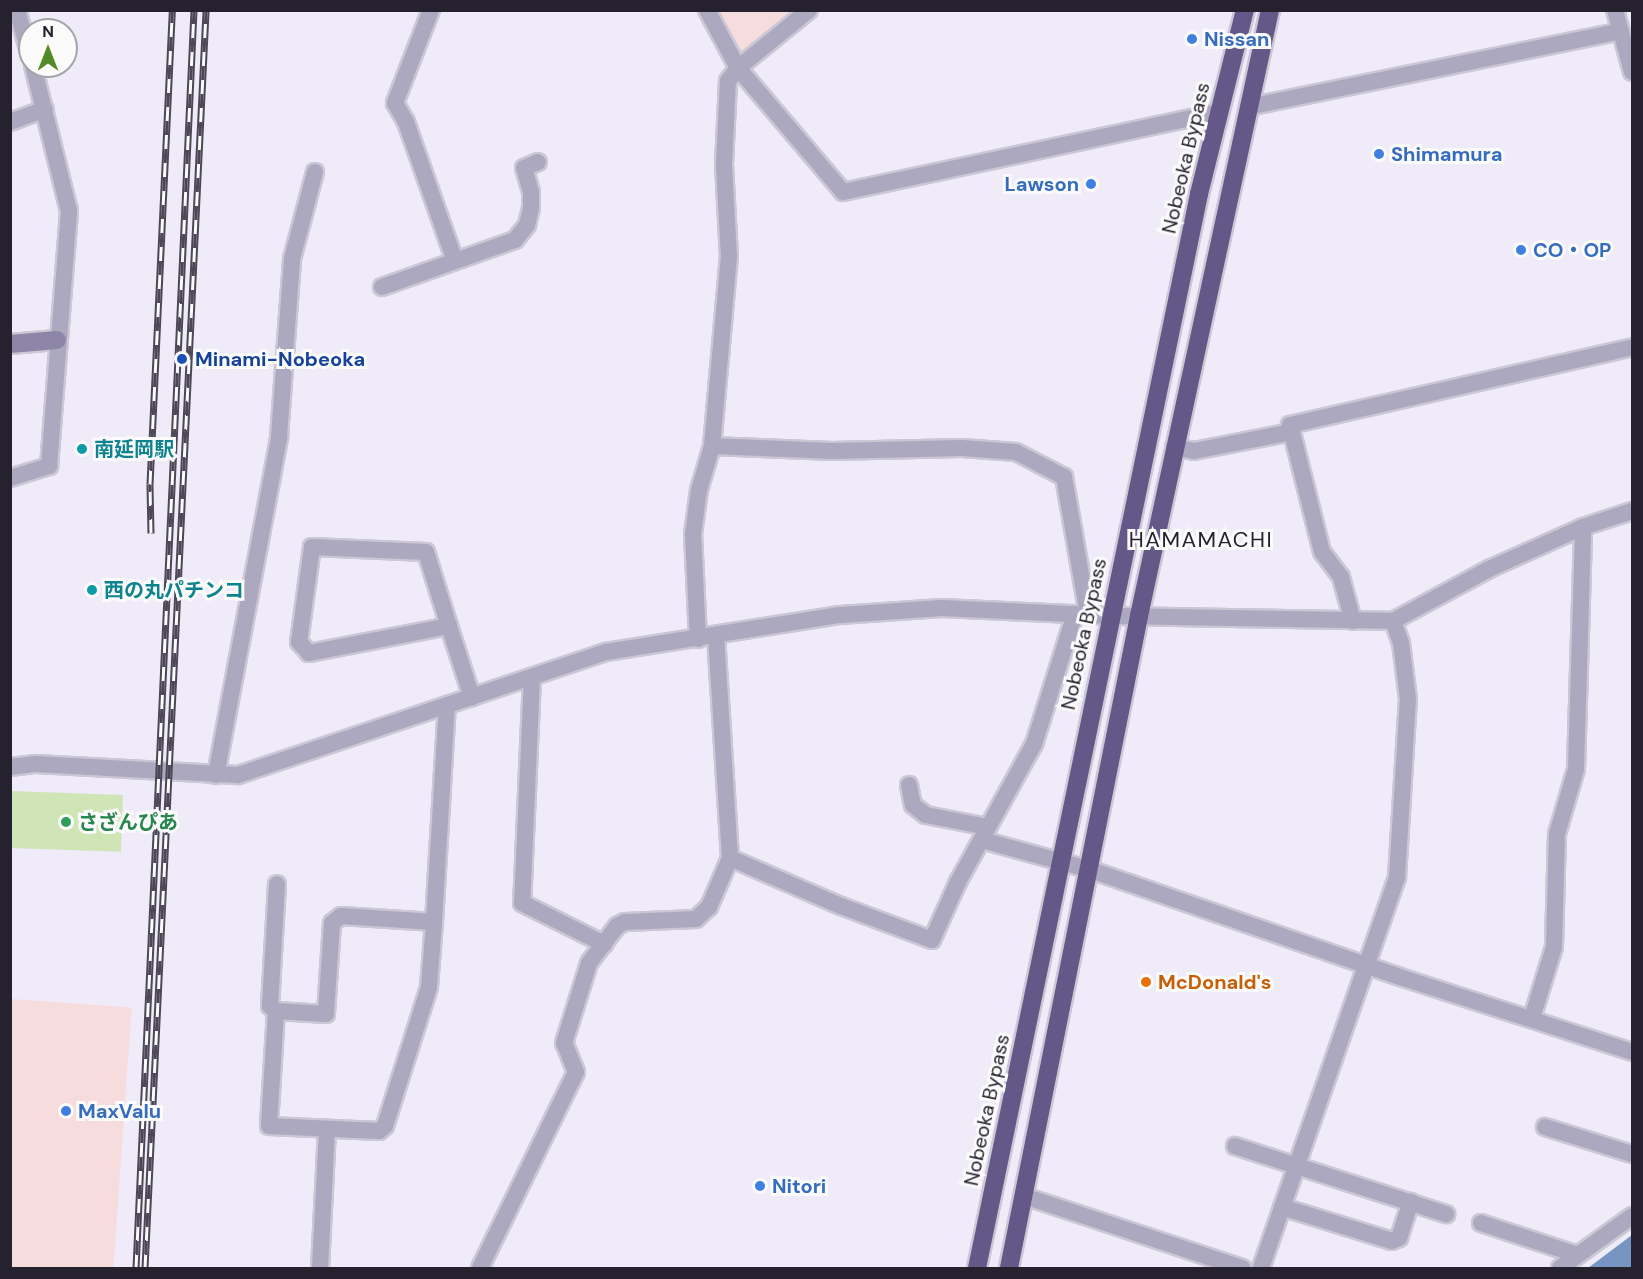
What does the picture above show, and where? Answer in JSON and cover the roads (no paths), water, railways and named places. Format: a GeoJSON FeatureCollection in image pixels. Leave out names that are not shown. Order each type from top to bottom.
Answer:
{"type":"FeatureCollection","features":[{"type":"Feature","properties":{"kind":"highway","name":"Nobeoka Bypass"},"geometry":{"type":"LineString","coordinates":[[977,1269],[1110,616],[1220,112],[1245,10]]}},
{"type":"Feature","properties":{"kind":"highway"},"geometry":{"type":"LineString","coordinates":[[1009,1269],[1091,870],[1139,616],[1174,447],[1270,10]]}},
{"type":"Feature","properties":{"kind":"main road"},"geometry":{"type":"LineString","coordinates":[[10,344],[57,340]]}},
{"type":"Feature","properties":{"kind":"street"},"geometry":{"type":"LineString","coordinates":[[431,10],[395,103],[406,122],[455,261]]}},
{"type":"Feature","properties":{"kind":"street"},"geometry":{"type":"LineString","coordinates":[[707,10],[738,68],[843,192],[1220,112]]}},
{"type":"Feature","properties":{"kind":"street"},"geometry":{"type":"LineString","coordinates":[[698,639],[693,534],[699,490],[712,446],[729,257],[724,165],[728,81],[738,68],[809,10]]}},
{"type":"Feature","properties":{"kind":"street"},"geometry":{"type":"LineString","coordinates":[[1615,10],[1632,72]]}},
{"type":"Feature","properties":{"kind":"street"},"geometry":{"type":"LineString","coordinates":[[1248,107],[1620,31]]}},
{"type":"Feature","properties":{"kind":"street"},"geometry":{"type":"LineString","coordinates":[[10,477],[49,466],[57,340],[69,211],[36,78]]}},
{"type":"Feature","properties":{"kind":"street"},"geometry":{"type":"LineString","coordinates":[[10,122],[45,109]]}},
{"type":"Feature","properties":{"kind":"street"},"geometry":{"type":"LineString","coordinates":[[382,287],[515,240],[527,225],[531,208],[531,192],[524,168],[538,162]]}},
{"type":"Feature","properties":{"kind":"street"},"geometry":{"type":"LineString","coordinates":[[216,775],[279,438],[292,258],[315,172]]}},
{"type":"Feature","properties":{"kind":"street"},"geometry":{"type":"LineString","coordinates":[[1353,621],[1341,577],[1322,552],[1290,425],[1632,347]]}},
{"type":"Feature","properties":{"kind":"street"},"geometry":{"type":"LineString","coordinates":[[1174,447],[1194,451],[1292,432]]}},
{"type":"Feature","properties":{"kind":"street"},"geometry":{"type":"LineString","coordinates":[[712,446],[832,451],[962,448],[1025,456],[1064,477],[1081,614],[1034,744],[985,833],[932,939],[841,906],[730,858]]}},
{"type":"Feature","properties":{"kind":"street"},"geometry":{"type":"LineString","coordinates":[[10,767],[36,764],[238,775],[606,652],[716,637],[840,615],[942,608],[1110,616],[1393,621],[1489,569],[1583,527],[1632,511]]}},
{"type":"Feature","properties":{"kind":"street"},"geometry":{"type":"LineString","coordinates":[[1532,1018],[1554,947],[1557,834],[1576,769],[1583,527]]}},
{"type":"Feature","properties":{"kind":"street"},"geometry":{"type":"LineString","coordinates":[[449,626],[309,653],[299,642],[312,547],[426,552],[472,697]]}},
{"type":"Feature","properties":{"kind":"street"},"geometry":{"type":"LineString","coordinates":[[1261,1269],[1365,963],[1397,878],[1408,699],[1401,643],[1393,621]]}},
{"type":"Feature","properties":{"kind":"street"},"geometry":{"type":"LineString","coordinates":[[480,1269],[576,1072],[564,1043],[589,963],[625,922],[696,919],[709,908],[730,858],[716,637]]}},
{"type":"Feature","properties":{"kind":"street"},"geometry":{"type":"LineString","coordinates":[[532,677],[522,903],[604,944]]}},
{"type":"Feature","properties":{"kind":"street"},"geometry":{"type":"LineString","coordinates":[[276,1011],[269,1126],[379,1131],[385,1126],[429,987],[447,705]]}},
{"type":"Feature","properties":{"kind":"street"},"geometry":{"type":"LineString","coordinates":[[909,785],[914,805],[926,815],[985,833],[1060,864],[1091,870],[1632,1052]]}},
{"type":"Feature","properties":{"kind":"street"},"geometry":{"type":"LineString","coordinates":[[277,884],[270,1006],[276,1011],[326,1014],[332,923],[341,916],[434,922]]}},
{"type":"Feature","properties":{"kind":"street"},"geometry":{"type":"LineString","coordinates":[[1545,1127],[1632,1154]]}},
{"type":"Feature","properties":{"kind":"street"},"geometry":{"type":"LineString","coordinates":[[320,1269],[327,1129]]}},
{"type":"Feature","properties":{"kind":"street"},"geometry":{"type":"LineString","coordinates":[[1235,1146],[1446,1214]]}},
{"type":"Feature","properties":{"kind":"street"},"geometry":{"type":"LineString","coordinates":[[1024,1196],[1242,1269]]}},
{"type":"Feature","properties":{"kind":"street"},"geometry":{"type":"LineString","coordinates":[[1282,1207],[1392,1242],[1399,1238],[1411,1202]]}},
{"type":"Feature","properties":{"kind":"street"},"geometry":{"type":"LineString","coordinates":[[1560,1269],[1632,1216]]}},
{"type":"Feature","properties":{"kind":"street"},"geometry":{"type":"LineString","coordinates":[[1481,1223],[1578,1255]]}},
{"type":"Feature","properties":{"kind":"water"},"geometry":{"type":"Polygon","coordinates":[[[1632,1235],[1632,1268],[1588,1268],[1632,1235]]]}},
{"type":"Feature","properties":{"kind":"railway"},"geometry":{"type":"LineString","coordinates":[[151,533],[150,484],[172,10]]}},
{"type":"Feature","properties":{"kind":"railway"},"geometry":{"type":"LineString","coordinates":[[136,1268],[194,10]]}},
{"type":"Feature","properties":{"kind":"railway"},"geometry":{"type":"LineString","coordinates":[[145,1268],[206,10]]}},
{"type":"Feature","properties":{"kind":"place","name":"Nissan"},"geometry":{"type":"Point","coordinates":[1192,39]}},
{"type":"Feature","properties":{"kind":"place","name":"Shimamura"},"geometry":{"type":"Point","coordinates":[1379,154]}},
{"type":"Feature","properties":{"kind":"place","name":"Lawson"},"geometry":{"type":"Point","coordinates":[1091,184]}},
{"type":"Feature","properties":{"kind":"place","name":"CO・OP"},"geometry":{"type":"Point","coordinates":[1521,250]}},
{"type":"Feature","properties":{"kind":"place","name":"Minami-Nobeoka"},"geometry":{"type":"Point","coordinates":[182,359]}},
{"type":"Feature","properties":{"kind":"place","name":"南延岡駅"},"geometry":{"type":"Point","coordinates":[82,449]}},
{"type":"Feature","properties":{"kind":"place","name":"西の丸パチンコ"},"geometry":{"type":"Point","coordinates":[92,590]}},
{"type":"Feature","properties":{"kind":"place","name":"さざんぴあ"},"geometry":{"type":"Point","coordinates":[66,822]}},
{"type":"Feature","properties":{"kind":"place","name":"McDonald's"},"geometry":{"type":"Point","coordinates":[1146,982]}},
{"type":"Feature","properties":{"kind":"place","name":"MaxValu"},"geometry":{"type":"Point","coordinates":[66,1111]}},
{"type":"Feature","properties":{"kind":"place","name":"Nitori"},"geometry":{"type":"Point","coordinates":[760,1186]}},
{"type":"Feature","properties":{"kind":"district","name":"HAMAMACHI"},"geometry":{"type":"Point","coordinates":[1201,540]}}]}
